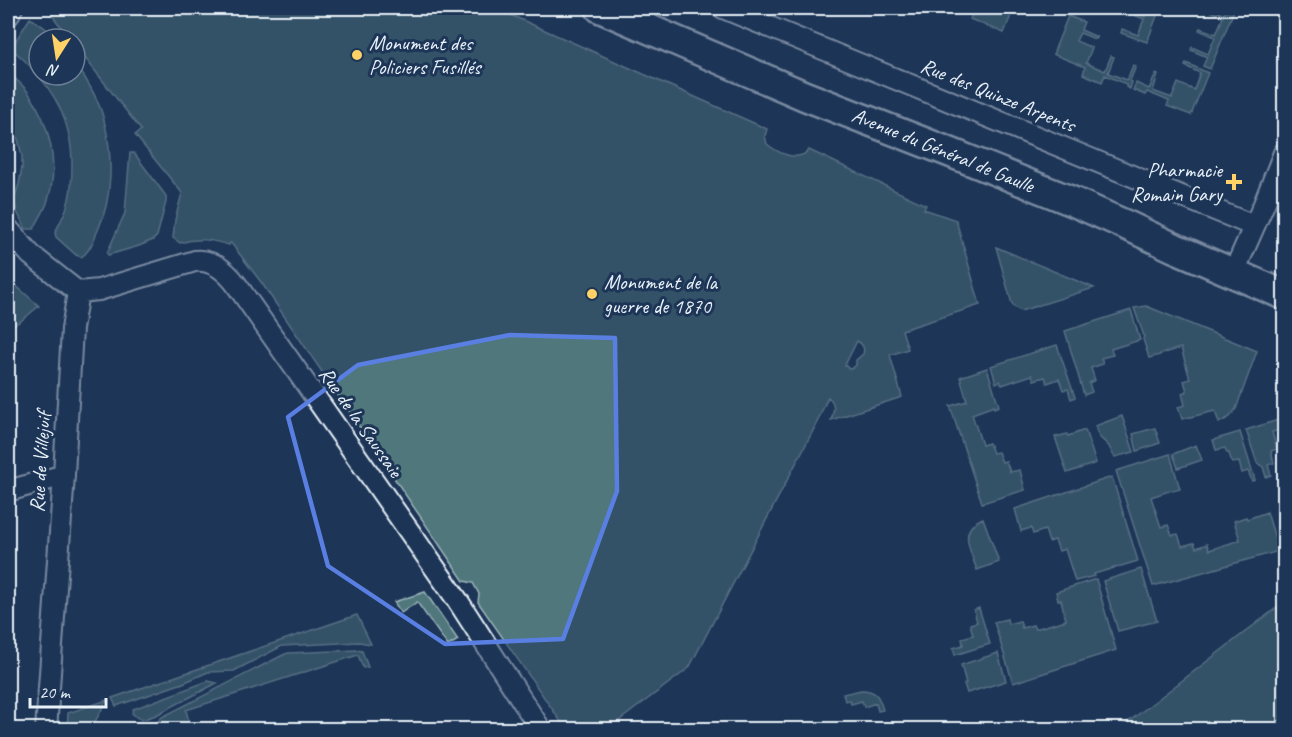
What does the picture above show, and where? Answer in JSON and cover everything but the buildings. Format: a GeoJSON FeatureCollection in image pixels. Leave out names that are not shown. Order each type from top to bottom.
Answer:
{"type":"FeatureCollection","features":[{"type":"Feature","properties":{"kind":"main road","name":"Avenue du Général de Gaulle"},"geometry":{"type":"LineString","coordinates":[[600,8],[805,96],[1084,207],[1233,274],[1284,294]]}},
{"type":"Feature","properties":{"kind":"street"},"geometry":{"type":"LineString","coordinates":[[8,16],[12,8]]}},
{"type":"Feature","properties":{"kind":"street","name":"Rue des Quinze Arpents"},"geometry":{"type":"LineString","coordinates":[[723,8],[1254,226]]}},
{"type":"Feature","properties":{"kind":"street"},"geometry":{"type":"LineString","coordinates":[[1233,274],[1284,153]]}},
{"type":"Feature","properties":{"kind":"street"},"geometry":{"type":"LineString","coordinates":[[8,229],[31,255],[78,292]]}},
{"type":"Feature","properties":{"kind":"street","name":"Rue de la Saussaie"},"geometry":{"type":"LineString","coordinates":[[78,292],[99,290],[195,261],[211,263],[221,268],[236,284],[458,601],[541,729]]}},
{"type":"Feature","properties":{"kind":"street","name":"Rue de Villejuif"},"geometry":{"type":"LineString","coordinates":[[46,729],[72,329],[78,292]]}},
{"type":"Feature","properties":{"kind":"street"},"geometry":{"type":"LineString","coordinates":[[8,491],[64,475]]}},
{"type":"Feature","properties":{"kind":"highlighted area"},"geometry":{"type":"Polygon","coordinates":[[[510,335],[615,338],[617,491],[563,639],[445,644],[328,566],[288,417],[358,365],[510,335]]]}},
{"type":"Feature","properties":{"kind":"green space"},"geometry":{"type":"Polygon","coordinates":[[[54,8],[495,8],[767,129],[765,136],[767,144],[777,151],[799,156],[809,150],[926,205],[924,209],[956,220],[980,305],[902,330],[908,349],[890,355],[902,397],[831,420],[833,405],[828,397],[816,425],[689,668],[608,729],[566,729],[478,602],[479,594],[473,583],[464,581],[261,282],[231,243],[229,245],[199,240],[180,243],[173,238],[182,193],[135,135],[141,130],[87,60],[87,27],[61,27],[52,15],[54,8]],[[857,341],[845,365],[849,369],[856,365],[856,360],[863,354],[862,345],[857,341]]]}},
{"type":"Feature","properties":{"kind":"green space"},"geometry":{"type":"Polygon","coordinates":[[[975,8],[1014,8],[1004,33],[970,19],[975,8]]]}},
{"type":"Feature","properties":{"kind":"green space"},"geometry":{"type":"Polygon","coordinates":[[[1149,8],[1160,8],[1147,42],[1121,33],[1122,29],[1138,35],[1144,19],[1129,13],[1130,10],[1146,17],[1149,8]]]}},
{"type":"Feature","properties":{"kind":"green space"},"geometry":{"type":"Polygon","coordinates":[[[1208,8],[1224,14],[1227,8],[1235,8],[1210,69],[1203,66],[1207,57],[1191,50],[1192,47],[1208,54],[1215,37],[1199,30],[1200,28],[1216,34],[1223,17],[1207,10],[1208,8]]]}},
{"type":"Feature","properties":{"kind":"green space"},"geometry":{"type":"Polygon","coordinates":[[[1068,16],[1084,22],[1081,30],[1097,37],[1095,39],[1080,33],[1076,41],[1092,48],[1086,63],[1105,71],[1111,56],[1114,57],[1108,73],[1127,80],[1133,65],[1136,66],[1130,81],[1132,82],[1130,89],[1126,87],[1126,84],[1105,75],[1102,82],[1083,74],[1085,67],[1053,54],[1068,16]]]}},
{"type":"Feature","properties":{"kind":"green space"},"geometry":{"type":"Polygon","coordinates":[[[30,18],[44,27],[27,27],[27,63],[11,48],[30,18]]]}},
{"type":"Feature","properties":{"kind":"green space"},"geometry":{"type":"Polygon","coordinates":[[[1186,63],[1208,73],[1191,115],[1167,106],[1169,101],[1147,92],[1145,95],[1133,90],[1136,83],[1149,89],[1156,74],[1158,75],[1153,91],[1172,98],[1178,83],[1194,90],[1200,73],[1185,66],[1186,63]]]}},
{"type":"Feature","properties":{"kind":"green space"},"geometry":{"type":"Polygon","coordinates":[[[8,72],[26,89],[36,104],[51,145],[53,174],[51,189],[46,206],[34,229],[26,229],[17,212],[14,200],[19,184],[22,156],[18,139],[8,117],[8,72]]]}},
{"type":"Feature","properties":{"kind":"green space"},"geometry":{"type":"Polygon","coordinates":[[[87,81],[102,113],[107,133],[110,176],[107,204],[93,241],[81,257],[56,237],[55,233],[67,208],[71,190],[72,162],[67,128],[55,98],[47,87],[87,87],[87,81]]]}},
{"type":"Feature","properties":{"kind":"green space"},"geometry":{"type":"Polygon","coordinates":[[[130,153],[134,153],[166,196],[166,202],[157,236],[153,240],[108,255],[125,213],[130,153]]]}},
{"type":"Feature","properties":{"kind":"green space"},"geometry":{"type":"Polygon","coordinates":[[[996,247],[1094,288],[1021,311],[1012,304],[996,247]]]}},
{"type":"Feature","properties":{"kind":"green space"},"geometry":{"type":"Polygon","coordinates":[[[13,283],[39,306],[21,321],[8,328],[8,285],[13,283]]]}},
{"type":"Feature","properties":{"kind":"green space"},"geometry":{"type":"Polygon","coordinates":[[[1146,306],[1257,351],[1236,409],[1230,417],[1219,423],[1215,411],[1182,419],[1178,407],[1185,405],[1182,393],[1187,391],[1184,381],[1190,379],[1181,348],[1149,358],[1134,308],[1146,306]]]}},
{"type":"Feature","properties":{"kind":"green space"},"geometry":{"type":"Polygon","coordinates":[[[1131,310],[1140,340],[1111,349],[1113,355],[1101,358],[1103,364],[1091,368],[1095,380],[1089,383],[1092,392],[1084,395],[1065,331],[1131,310]]]}},
{"type":"Feature","properties":{"kind":"green space"},"geometry":{"type":"Polygon","coordinates":[[[1057,345],[1075,397],[1071,399],[1068,389],[1063,390],[1059,379],[1047,383],[1045,377],[1034,380],[1032,375],[1002,385],[1000,381],[996,383],[991,366],[1057,345]]]}},
{"type":"Feature","properties":{"kind":"green space"},"geometry":{"type":"Polygon","coordinates":[[[987,368],[999,406],[972,414],[982,445],[989,443],[993,453],[998,452],[1002,462],[1006,461],[1010,472],[1020,470],[1025,490],[982,503],[950,406],[967,401],[960,377],[987,368]]]}},
{"type":"Feature","properties":{"kind":"green space"},"geometry":{"type":"Polygon","coordinates":[[[1122,416],[1134,452],[1115,457],[1099,436],[1095,426],[1122,416]]]}},
{"type":"Feature","properties":{"kind":"green space"},"geometry":{"type":"Polygon","coordinates":[[[1278,420],[1281,430],[1272,432],[1277,449],[1271,451],[1274,463],[1268,465],[1271,475],[1266,477],[1263,467],[1257,463],[1246,430],[1278,420]]]}},
{"type":"Feature","properties":{"kind":"green space"},"geometry":{"type":"Polygon","coordinates":[[[1155,428],[1160,443],[1137,451],[1133,434],[1155,428]]]}},
{"type":"Feature","properties":{"kind":"green space"},"geometry":{"type":"Polygon","coordinates":[[[1085,430],[1096,463],[1067,473],[1055,437],[1067,434],[1068,436],[1085,430]]]}},
{"type":"Feature","properties":{"kind":"green space"},"geometry":{"type":"Polygon","coordinates":[[[1240,432],[1255,480],[1252,481],[1248,471],[1242,473],[1239,462],[1232,463],[1225,448],[1216,450],[1213,440],[1240,432]]]}},
{"type":"Feature","properties":{"kind":"green space"},"geometry":{"type":"Polygon","coordinates":[[[1196,445],[1202,460],[1178,468],[1173,454],[1196,445]]]}},
{"type":"Feature","properties":{"kind":"green space"},"geometry":{"type":"Polygon","coordinates":[[[1170,454],[1180,489],[1151,497],[1161,527],[1168,525],[1172,535],[1178,534],[1182,546],[1194,543],[1196,548],[1207,544],[1209,550],[1240,540],[1234,521],[1267,512],[1279,551],[1153,586],[1116,471],[1170,454]]]}},
{"type":"Feature","properties":{"kind":"green space"},"geometry":{"type":"Polygon","coordinates":[[[1112,477],[1138,561],[1075,581],[1065,549],[1059,551],[1055,540],[1049,542],[1045,530],[1033,534],[1031,528],[1021,531],[1015,509],[1112,477]]]}},
{"type":"Feature","properties":{"kind":"green space"},"geometry":{"type":"Polygon","coordinates":[[[983,518],[999,562],[977,570],[969,548],[968,534],[970,528],[983,518]]]}},
{"type":"Feature","properties":{"kind":"green space"},"geometry":{"type":"Polygon","coordinates":[[[1141,569],[1157,621],[1118,631],[1103,581],[1141,569]]]}},
{"type":"Feature","properties":{"kind":"green space"},"geometry":{"type":"Polygon","coordinates":[[[1096,579],[1116,650],[1013,683],[994,622],[1007,619],[1008,624],[1020,621],[1022,628],[1033,625],[1035,629],[1066,620],[1061,600],[1058,600],[1056,592],[1096,579]]]}},
{"type":"Feature","properties":{"kind":"green space"},"geometry":{"type":"Polygon","coordinates":[[[425,592],[458,640],[448,646],[417,602],[401,613],[394,602],[425,592]]]}},
{"type":"Feature","properties":{"kind":"green space"},"geometry":{"type":"Polygon","coordinates":[[[1284,602],[1284,729],[1118,729],[1136,716],[1284,602]]]}},
{"type":"Feature","properties":{"kind":"green space"},"geometry":{"type":"Polygon","coordinates":[[[979,608],[990,644],[955,655],[953,648],[963,645],[962,638],[973,635],[970,624],[977,622],[974,610],[979,608]]]}},
{"type":"Feature","properties":{"kind":"green space"},"geometry":{"type":"Polygon","coordinates":[[[357,615],[371,644],[359,642],[282,646],[234,671],[208,672],[116,706],[112,698],[357,615]]]}},
{"type":"Feature","properties":{"kind":"green space"},"geometry":{"type":"Polygon","coordinates":[[[362,651],[368,667],[363,668],[358,655],[186,710],[191,729],[152,729],[162,717],[288,653],[362,651]]]}},
{"type":"Feature","properties":{"kind":"green space"},"geometry":{"type":"Polygon","coordinates":[[[998,653],[1006,681],[967,693],[961,665],[998,653]]]}},
{"type":"Feature","properties":{"kind":"green space"},"geometry":{"type":"Polygon","coordinates":[[[208,681],[217,683],[156,715],[142,720],[132,713],[133,709],[208,681]]]}},
{"type":"Feature","properties":{"kind":"green space"},"geometry":{"type":"Polygon","coordinates":[[[861,690],[870,691],[876,695],[883,710],[878,711],[876,703],[864,707],[862,701],[851,704],[850,700],[845,701],[843,694],[861,690]]]}},
{"type":"Feature","properties":{"kind":"green space"},"geometry":{"type":"Polygon","coordinates":[[[107,700],[91,729],[67,729],[68,713],[107,700]]]}},
{"type":"Feature","properties":{"kind":"place","name":"Monument des Policiers Fusillés"},"geometry":{"type":"Point","coordinates":[357,55]}},
{"type":"Feature","properties":{"kind":"place","name":"Pharmacie Romain Gary"},"geometry":{"type":"Point","coordinates":[1234,182]}},
{"type":"Feature","properties":{"kind":"place","name":"Monument de la guerre de 1870"},"geometry":{"type":"Point","coordinates":[592,294]}}]}
